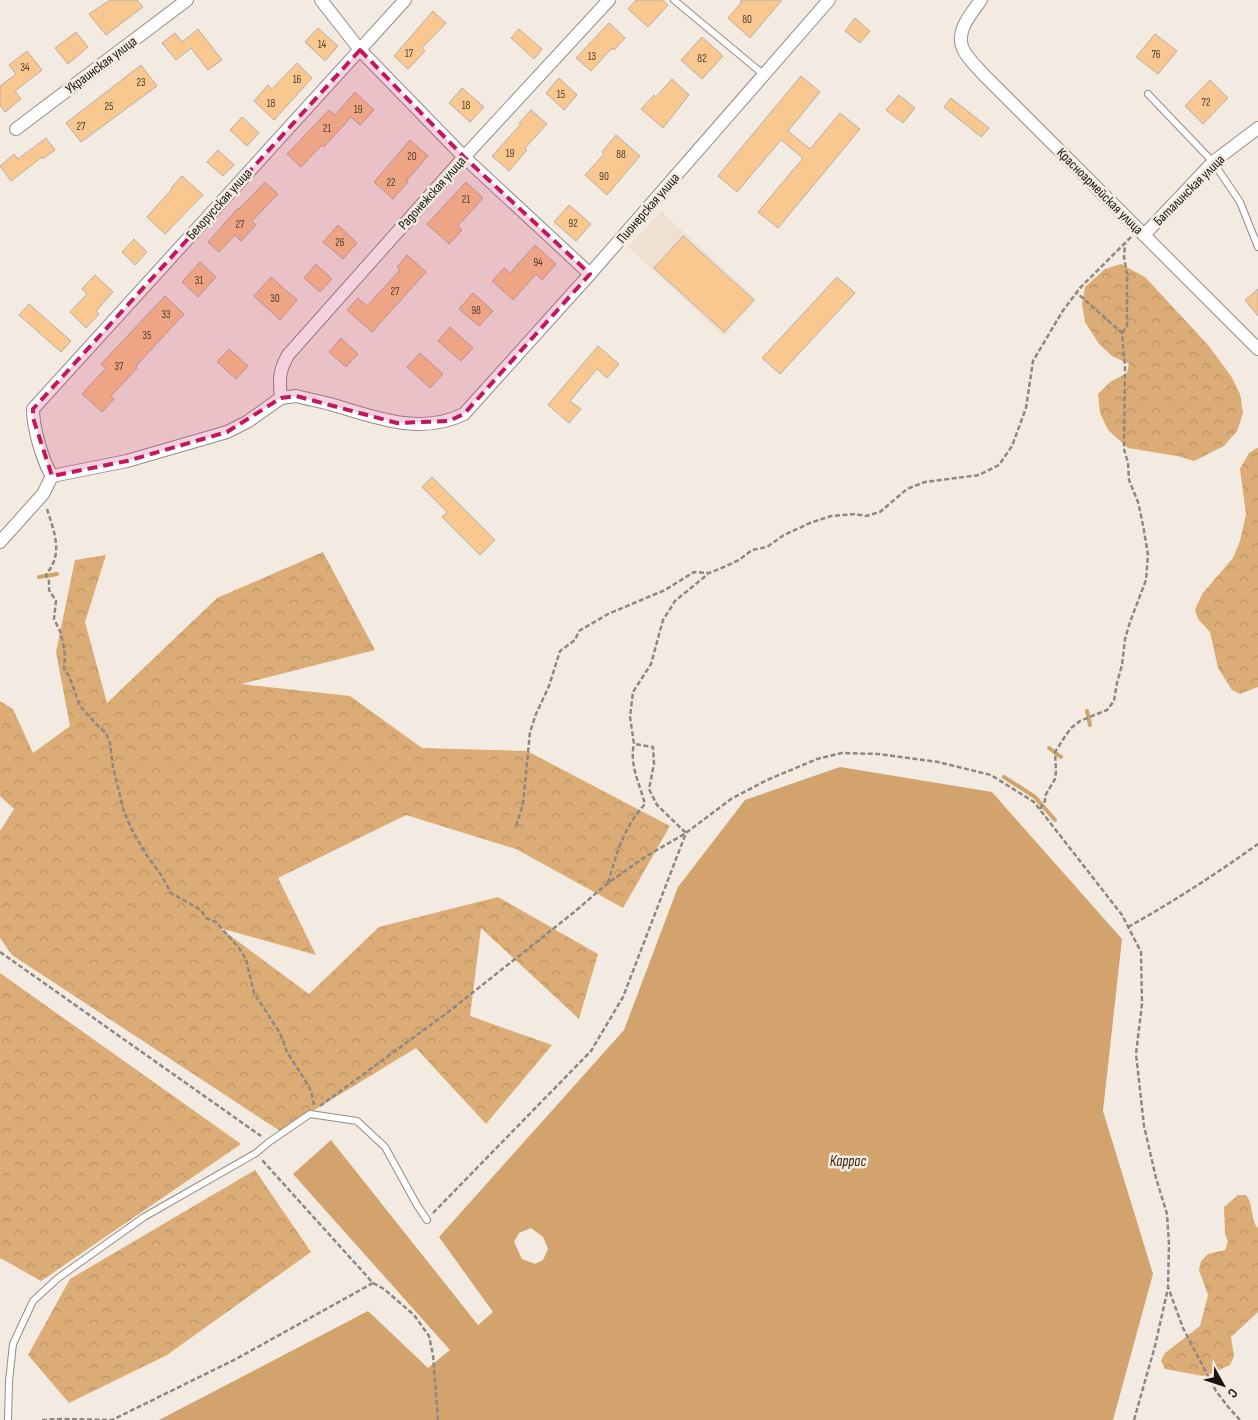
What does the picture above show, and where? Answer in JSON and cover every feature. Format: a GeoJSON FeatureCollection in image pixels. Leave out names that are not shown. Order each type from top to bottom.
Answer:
{"type":"FeatureCollection","features":[{"type":"Feature","properties":{"kind":"street","name":"Украинская улица"},"geometry":{"type":"LineString","coordinates":[[16,130],[187,0]]}},
{"type":"Feature","properties":{"kind":"street"},"geometry":{"type":"LineString","coordinates":[[321,0],[360,50],[464,157],[590,274]]}},
{"type":"Feature","properties":{"kind":"street","name":"Белорусская улица"},"geometry":{"type":"LineString","coordinates":[[52,476],[41,451],[33,418],[33,409],[406,0]]}},
{"type":"Feature","properties":{"kind":"street","name":"Радонежская улица"},"geometry":{"type":"LineString","coordinates":[[280,398],[281,368],[288,355],[464,157],[609,0]]}},
{"type":"Feature","properties":{"kind":"street","name":"Пионерская улица"},"geometry":{"type":"LineString","coordinates":[[280,398],[296,396],[397,423],[429,424],[450,421],[464,414],[590,274],[829,0]]}},
{"type":"Feature","properties":{"kind":"street","name":"Красноармейская улица"},"geometry":{"type":"LineString","coordinates":[[981,0],[964,24],[960,35],[963,50],[982,74],[1258,349]]}},
{"type":"Feature","properties":{"kind":"street","name":"Баталинская улица"},"geometry":{"type":"LineString","coordinates":[[1141,231],[1214,162],[1258,128]]}},
{"type":"Feature","properties":{"kind":"street"},"geometry":{"type":"LineString","coordinates":[[0,542],[43,494],[52,476],[127,461],[227,432],[247,422],[280,398]]}},
{"type":"Feature","properties":{"kind":"lane"},"geometry":{"type":"LineString","coordinates":[[674,0],[764,75]]}},
{"type":"Feature","properties":{"kind":"lane"},"geometry":{"type":"LineString","coordinates":[[1148,94],[1214,162],[1240,202],[1258,247]]}},
{"type":"Feature","properties":{"kind":"lane"},"geometry":{"type":"LineString","coordinates":[[8,1420],[9,1381],[13,1344],[33,1301],[58,1278],[144,1217],[256,1153],[310,1114],[357,1121],[385,1147],[427,1220]]}},
{"type":"Feature","properties":{"kind":"path"},"geometry":{"type":"LineString","coordinates":[[608,883],[621,840],[629,824],[645,804],[638,786],[632,753],[634,744],[630,717],[633,692],[651,664],[663,620],[675,601],[709,573],[739,560],[752,550],[767,547],[784,535],[810,523],[831,516],[855,514],[866,516],[880,512],[907,489],[932,480],[979,475],[999,465],[1012,446],[1026,408],[1033,361],[1062,312],[1077,293],[1126,243],[1141,231]]}},
{"type":"Feature","properties":{"kind":"path"},"geometry":{"type":"LineString","coordinates":[[1040,809],[1055,779],[1055,752],[1064,738],[1071,728],[1080,721],[1107,710],[1114,701],[1116,683],[1122,665],[1125,639],[1146,580],[1148,555],[1146,541],[1138,502],[1129,480],[1128,463],[1124,450],[1125,367],[1122,333],[1127,326],[1127,274],[1124,257],[1126,243]]}},
{"type":"Feature","properties":{"kind":"path"},"geometry":{"type":"LineString","coordinates":[[1077,293],[1122,333]]}},
{"type":"Feature","properties":{"kind":"path"},"geometry":{"type":"LineString","coordinates":[[48,503],[47,508],[53,526],[56,550],[54,560],[46,576],[49,581],[49,590],[56,601],[54,618],[63,642],[64,669],[69,676],[80,706],[106,733],[110,743],[113,767],[124,812],[132,830],[171,893],[201,910],[206,918],[216,922],[239,948],[246,959],[254,993],[280,1033],[287,1052],[311,1091],[316,1109],[447,1013],[608,883],[646,857],[686,834],[731,799],[767,780],[817,759],[842,753],[879,754],[938,762],[991,775],[1034,802],[1116,907],[1141,952],[1142,1004],[1136,1054],[1144,1126],[1156,1178],[1167,1214],[1168,1287],[1153,1355],[1134,1420]]}},
{"type":"Feature","properties":{"kind":"path"},"geometry":{"type":"LineString","coordinates":[[516,826],[523,804],[530,732],[549,686],[560,651],[575,640],[579,630],[608,614],[665,590],[694,572],[709,573]]}},
{"type":"Feature","properties":{"kind":"path"},"geometry":{"type":"LineString","coordinates":[[634,744],[653,746],[654,764],[649,789],[657,805],[686,834]]}},
{"type":"Feature","properties":{"kind":"path"},"geometry":{"type":"LineString","coordinates":[[427,1220],[591,1051],[623,997],[686,834]]}},
{"type":"Feature","properties":{"kind":"path"},"geometry":{"type":"LineString","coordinates":[[1128,927],[1178,898],[1258,844]]}},
{"type":"Feature","properties":{"kind":"path"},"geometry":{"type":"LineString","coordinates":[[0,952],[269,1142]]}},
{"type":"Feature","properties":{"kind":"path"},"geometry":{"type":"LineString","coordinates":[[256,1153],[373,1283],[384,1289],[414,1315],[428,1336],[433,1354],[438,1420]]}},
{"type":"Feature","properties":{"kind":"path"},"geometry":{"type":"LineString","coordinates":[[42,1420],[112,1420],[236,1359],[373,1283]]}},
{"type":"Feature","properties":{"kind":"path"},"geometry":{"type":"LineString","coordinates":[[1168,1287],[1183,1328],[1216,1391],[1228,1408],[1240,1420]]}},
{"type":"Feature","properties":{"kind":"highlighted area"},"geometry":{"type":"Polygon","coordinates":[[[360,50],[464,157],[590,274],[464,414],[449,421],[397,423],[296,396],[281,398],[227,432],[127,461],[52,476],[33,418],[33,409],[360,50]]]}},
{"type":"Feature","properties":{"kind":"shaded area"},"geometry":{"type":"Polygon","coordinates":[[[661,211],[757,300],[724,336],[628,247],[661,211]]]}},
{"type":"Feature","properties":{"kind":"green space"},"geometry":{"type":"Polygon","coordinates":[[[1121,264],[1145,277],[1208,345],[1231,376],[1240,394],[1243,413],[1237,431],[1224,446],[1194,461],[1177,456],[1128,448],[1108,430],[1100,413],[1098,394],[1110,382],[1127,373],[1129,364],[1112,356],[1099,344],[1085,322],[1082,304],[1085,287],[1105,269],[1121,264]]]}},
{"type":"Feature","properties":{"kind":"green space"},"geometry":{"type":"Polygon","coordinates":[[[1257,448],[1258,687],[1240,694],[1232,690],[1218,668],[1210,632],[1198,619],[1195,610],[1202,594],[1233,558],[1240,541],[1246,514],[1240,469],[1249,453],[1257,448]]]}},
{"type":"Feature","properties":{"kind":"green space"},"geometry":{"type":"Polygon","coordinates":[[[323,552],[375,650],[241,684],[350,696],[422,748],[527,751],[670,826],[623,908],[516,849],[406,815],[278,878],[316,955],[220,928],[309,994],[379,927],[498,897],[598,954],[579,1019],[481,928],[470,1016],[552,1045],[486,1124],[416,1048],[280,1131],[12,955],[0,938],[0,831],[14,809],[0,796],[0,701],[13,709],[33,753],[70,726],[56,652],[75,560],[106,555],[85,622],[107,703],[217,598],[323,552]]]}},
{"type":"Feature","properties":{"kind":"green space"},"geometry":{"type":"Polygon","coordinates":[[[0,973],[241,1144],[41,1281],[0,1258],[0,973]]]}},
{"type":"Feature","properties":{"kind":"green space"},"geometry":{"type":"Polygon","coordinates":[[[255,1170],[311,1252],[167,1355],[69,1403],[28,1355],[70,1279],[255,1170]]]}},
{"type":"Feature","properties":{"kind":"green space"},"geometry":{"type":"Polygon","coordinates":[[[1238,1195],[1246,1195],[1250,1203],[1253,1220],[1257,1228],[1258,1226],[1258,1312],[1231,1337],[1234,1356],[1230,1365],[1203,1376],[1165,1369],[1161,1361],[1165,1353],[1200,1326],[1208,1295],[1199,1270],[1201,1261],[1208,1254],[1225,1250],[1228,1242],[1225,1234],[1224,1207],[1238,1195]]]}},
{"type":"Feature","properties":{"kind":"water","name":"Каррас"},"geometry":{"type":"Polygon","coordinates":[[[840,767],[992,792],[1122,939],[1103,1111],[1153,1274],[1113,1420],[159,1420],[368,1311],[428,1368],[450,1350],[293,1174],[331,1140],[478,1325],[493,1312],[439,1237],[624,1030],[678,887],[745,800],[840,767]],[[531,1228],[519,1233],[514,1242],[522,1259],[535,1264],[543,1260],[548,1249],[543,1237],[531,1228]]]}},
{"type":"Feature","properties":{"kind":"building"},"geometry":{"type":"Polygon","coordinates":[[[110,0],[137,0],[143,7],[106,35],[89,14],[110,0]]]}},
{"type":"Feature","properties":{"kind":"building"},"geometry":{"type":"Polygon","coordinates":[[[636,0],[662,0],[668,5],[648,27],[628,9],[636,0]]]}},
{"type":"Feature","properties":{"kind":"building"},"geometry":{"type":"Polygon","coordinates":[[[741,0],[782,0],[750,38],[728,18],[741,3],[741,0]]]}},
{"type":"Feature","properties":{"kind":"building"},"geometry":{"type":"Polygon","coordinates":[[[433,11],[446,23],[422,48],[425,51],[408,69],[394,56],[433,11]]]}},
{"type":"Feature","properties":{"kind":"building"},"geometry":{"type":"Polygon","coordinates":[[[855,18],[870,31],[860,43],[845,31],[855,18]]]}},
{"type":"Feature","properties":{"kind":"building"},"geometry":{"type":"Polygon","coordinates":[[[609,23],[625,38],[614,50],[612,48],[591,71],[576,58],[609,23]]]}},
{"type":"Feature","properties":{"kind":"building"},"geometry":{"type":"Polygon","coordinates":[[[318,28],[338,46],[325,61],[305,42],[318,28]]]}},
{"type":"Feature","properties":{"kind":"building"},"geometry":{"type":"Polygon","coordinates":[[[198,29],[222,60],[208,70],[191,48],[176,60],[162,43],[175,33],[182,42],[198,29]]]}},
{"type":"Feature","properties":{"kind":"building"},"geometry":{"type":"Polygon","coordinates":[[[519,29],[542,49],[534,59],[511,38],[519,29]]]}},
{"type":"Feature","properties":{"kind":"building"},"geometry":{"type":"Polygon","coordinates":[[[76,32],[88,47],[68,64],[55,48],[76,32]]]}},
{"type":"Feature","properties":{"kind":"building"},"geometry":{"type":"Polygon","coordinates":[[[1155,34],[1177,51],[1158,74],[1136,57],[1155,34]]]}},
{"type":"Feature","properties":{"kind":"building"},"geometry":{"type":"Polygon","coordinates":[[[702,37],[723,56],[702,79],[681,60],[702,37]]]}},
{"type":"Feature","properties":{"kind":"building"},"geometry":{"type":"Polygon","coordinates":[[[27,51],[42,70],[15,91],[21,99],[5,112],[0,105],[0,86],[16,74],[9,65],[27,51]]]}},
{"type":"Feature","properties":{"kind":"building"},"geometry":{"type":"Polygon","coordinates":[[[297,63],[312,78],[274,120],[254,101],[268,85],[272,89],[297,63]]]}},
{"type":"Feature","properties":{"kind":"building"},"geometry":{"type":"Polygon","coordinates":[[[141,65],[157,86],[81,142],[66,123],[141,65]]]}},
{"type":"Feature","properties":{"kind":"building"},"geometry":{"type":"Polygon","coordinates":[[[801,76],[820,92],[788,131],[810,149],[840,113],[860,129],[778,228],[758,212],[803,158],[781,140],[737,192],[718,176],[801,76]]]}},
{"type":"Feature","properties":{"kind":"building"},"geometry":{"type":"Polygon","coordinates":[[[559,78],[577,95],[564,110],[546,93],[559,78]]]}},
{"type":"Feature","properties":{"kind":"building"},"geometry":{"type":"Polygon","coordinates":[[[672,79],[689,95],[663,128],[641,109],[654,95],[656,97],[672,79]]]}},
{"type":"Feature","properties":{"kind":"building"},"geometry":{"type":"Polygon","coordinates":[[[1210,80],[1228,98],[1203,124],[1185,106],[1210,80]]]}},
{"type":"Feature","properties":{"kind":"building"},"geometry":{"type":"Polygon","coordinates":[[[462,88],[484,107],[470,122],[449,103],[462,88]]]}},
{"type":"Feature","properties":{"kind":"building"},"geometry":{"type":"Polygon","coordinates":[[[355,92],[374,110],[360,125],[351,117],[324,147],[322,145],[301,167],[287,154],[329,110],[335,115],[355,92]]]}},
{"type":"Feature","properties":{"kind":"building"},"geometry":{"type":"Polygon","coordinates":[[[899,95],[915,108],[903,123],[886,110],[899,95]]]}},
{"type":"Feature","properties":{"kind":"building"},"geometry":{"type":"Polygon","coordinates":[[[951,98],[989,128],[981,137],[944,107],[951,98]]]}},
{"type":"Feature","properties":{"kind":"building"},"geometry":{"type":"Polygon","coordinates":[[[531,110],[547,124],[525,148],[527,150],[509,171],[492,156],[531,110]]]}},
{"type":"Feature","properties":{"kind":"building"},"geometry":{"type":"Polygon","coordinates":[[[242,117],[259,133],[247,146],[230,130],[242,117]]]}},
{"type":"Feature","properties":{"kind":"building"},"geometry":{"type":"Polygon","coordinates":[[[616,135],[640,156],[607,195],[585,175],[604,154],[602,152],[616,135]]]}},
{"type":"Feature","properties":{"kind":"building"},"geometry":{"type":"Polygon","coordinates":[[[46,138],[55,150],[43,159],[42,157],[11,181],[0,166],[14,154],[18,159],[46,138]]]}},
{"type":"Feature","properties":{"kind":"building"},"geometry":{"type":"Polygon","coordinates":[[[410,140],[428,156],[393,199],[374,182],[410,140]]]}},
{"type":"Feature","properties":{"kind":"building"},"geometry":{"type":"Polygon","coordinates":[[[218,150],[234,165],[223,176],[207,162],[218,150]]]}},
{"type":"Feature","properties":{"kind":"building"},"geometry":{"type":"Polygon","coordinates":[[[182,176],[203,195],[165,234],[147,217],[182,176]]]}},
{"type":"Feature","properties":{"kind":"building"},"geometry":{"type":"Polygon","coordinates":[[[265,182],[278,194],[252,221],[256,225],[241,241],[235,235],[219,252],[208,242],[238,208],[265,182]]]}},
{"type":"Feature","properties":{"kind":"building"},"geometry":{"type":"Polygon","coordinates":[[[466,182],[483,198],[458,226],[462,230],[449,244],[427,224],[466,182]]]}},
{"type":"Feature","properties":{"kind":"building"},"geometry":{"type":"Polygon","coordinates":[[[569,205],[591,224],[576,241],[554,222],[569,205]]]}},
{"type":"Feature","properties":{"kind":"building"},"geometry":{"type":"Polygon","coordinates":[[[338,225],[357,243],[343,259],[323,242],[338,225]]]}},
{"type":"Feature","properties":{"kind":"building"},"geometry":{"type":"Polygon","coordinates":[[[683,236],[754,300],[724,332],[654,268],[683,236]]]}},
{"type":"Feature","properties":{"kind":"building"},"geometry":{"type":"Polygon","coordinates":[[[134,239],[147,252],[135,265],[122,252],[134,239]]]}},
{"type":"Feature","properties":{"kind":"building"},"geometry":{"type":"Polygon","coordinates":[[[535,245],[556,264],[542,280],[536,274],[513,300],[492,281],[504,268],[510,273],[535,245]]]}},
{"type":"Feature","properties":{"kind":"building"},"geometry":{"type":"Polygon","coordinates":[[[407,255],[426,272],[372,332],[347,310],[358,298],[367,306],[400,270],[397,267],[407,255]]]}},
{"type":"Feature","properties":{"kind":"building"},"geometry":{"type":"Polygon","coordinates":[[[200,262],[216,277],[198,297],[182,282],[200,262]]]}},
{"type":"Feature","properties":{"kind":"building"},"geometry":{"type":"Polygon","coordinates":[[[316,264],[332,279],[320,292],[304,278],[316,264]]]}},
{"type":"Feature","properties":{"kind":"building"},"geometry":{"type":"Polygon","coordinates":[[[95,275],[113,292],[96,311],[99,314],[86,328],[70,312],[87,294],[82,289],[95,275]]]}},
{"type":"Feature","properties":{"kind":"building"},"geometry":{"type":"Polygon","coordinates":[[[271,277],[297,300],[280,320],[254,296],[271,277]]]}},
{"type":"Feature","properties":{"kind":"building"},"geometry":{"type":"Polygon","coordinates":[[[837,277],[855,293],[780,374],[762,358],[837,277]]]}},
{"type":"Feature","properties":{"kind":"building"},"geometry":{"type":"Polygon","coordinates":[[[1258,289],[1258,316],[1245,300],[1258,289]]]}},
{"type":"Feature","properties":{"kind":"building"},"geometry":{"type":"Polygon","coordinates":[[[473,293],[493,311],[479,326],[459,309],[473,293]]]}},
{"type":"Feature","properties":{"kind":"building"},"geometry":{"type":"Polygon","coordinates":[[[165,296],[184,314],[136,366],[137,368],[111,396],[114,399],[102,412],[82,394],[106,368],[101,364],[165,296]]]}},
{"type":"Feature","properties":{"kind":"building"},"geometry":{"type":"Polygon","coordinates":[[[29,304],[71,341],[61,352],[19,315],[29,304]]]}},
{"type":"Feature","properties":{"kind":"building"},"geometry":{"type":"Polygon","coordinates":[[[450,327],[473,348],[461,361],[438,341],[450,327]]]}},
{"type":"Feature","properties":{"kind":"building"},"geometry":{"type":"Polygon","coordinates":[[[341,338],[358,354],[346,367],[329,352],[341,338]]]}},
{"type":"Feature","properties":{"kind":"building"},"geometry":{"type":"Polygon","coordinates":[[[598,346],[619,364],[607,378],[597,369],[570,401],[581,409],[569,423],[548,405],[598,346]]]}},
{"type":"Feature","properties":{"kind":"building"},"geometry":{"type":"Polygon","coordinates":[[[229,349],[248,366],[236,379],[217,362],[229,349]]]}},
{"type":"Feature","properties":{"kind":"building"},"geometry":{"type":"Polygon","coordinates":[[[420,353],[443,374],[430,388],[407,367],[420,353]]]}},
{"type":"Feature","properties":{"kind":"building"},"geometry":{"type":"Polygon","coordinates":[[[432,477],[495,540],[480,555],[442,517],[447,512],[422,487],[432,477]]]}},
{"type":"Feature","properties":{"kind":"waterway"},"geometry":{"type":"LineString","coordinates":[[39,577],[57,574]]}},
{"type":"Feature","properties":{"kind":"waterway"},"geometry":{"type":"LineString","coordinates":[[1087,711],[1090,725]]}},
{"type":"Feature","properties":{"kind":"waterway"},"geometry":{"type":"LineString","coordinates":[[1049,748],[1061,757]]}},
{"type":"Feature","properties":{"kind":"waterway"},"geometry":{"type":"LineString","coordinates":[[1004,777],[1035,797],[1055,820]]}}]}
